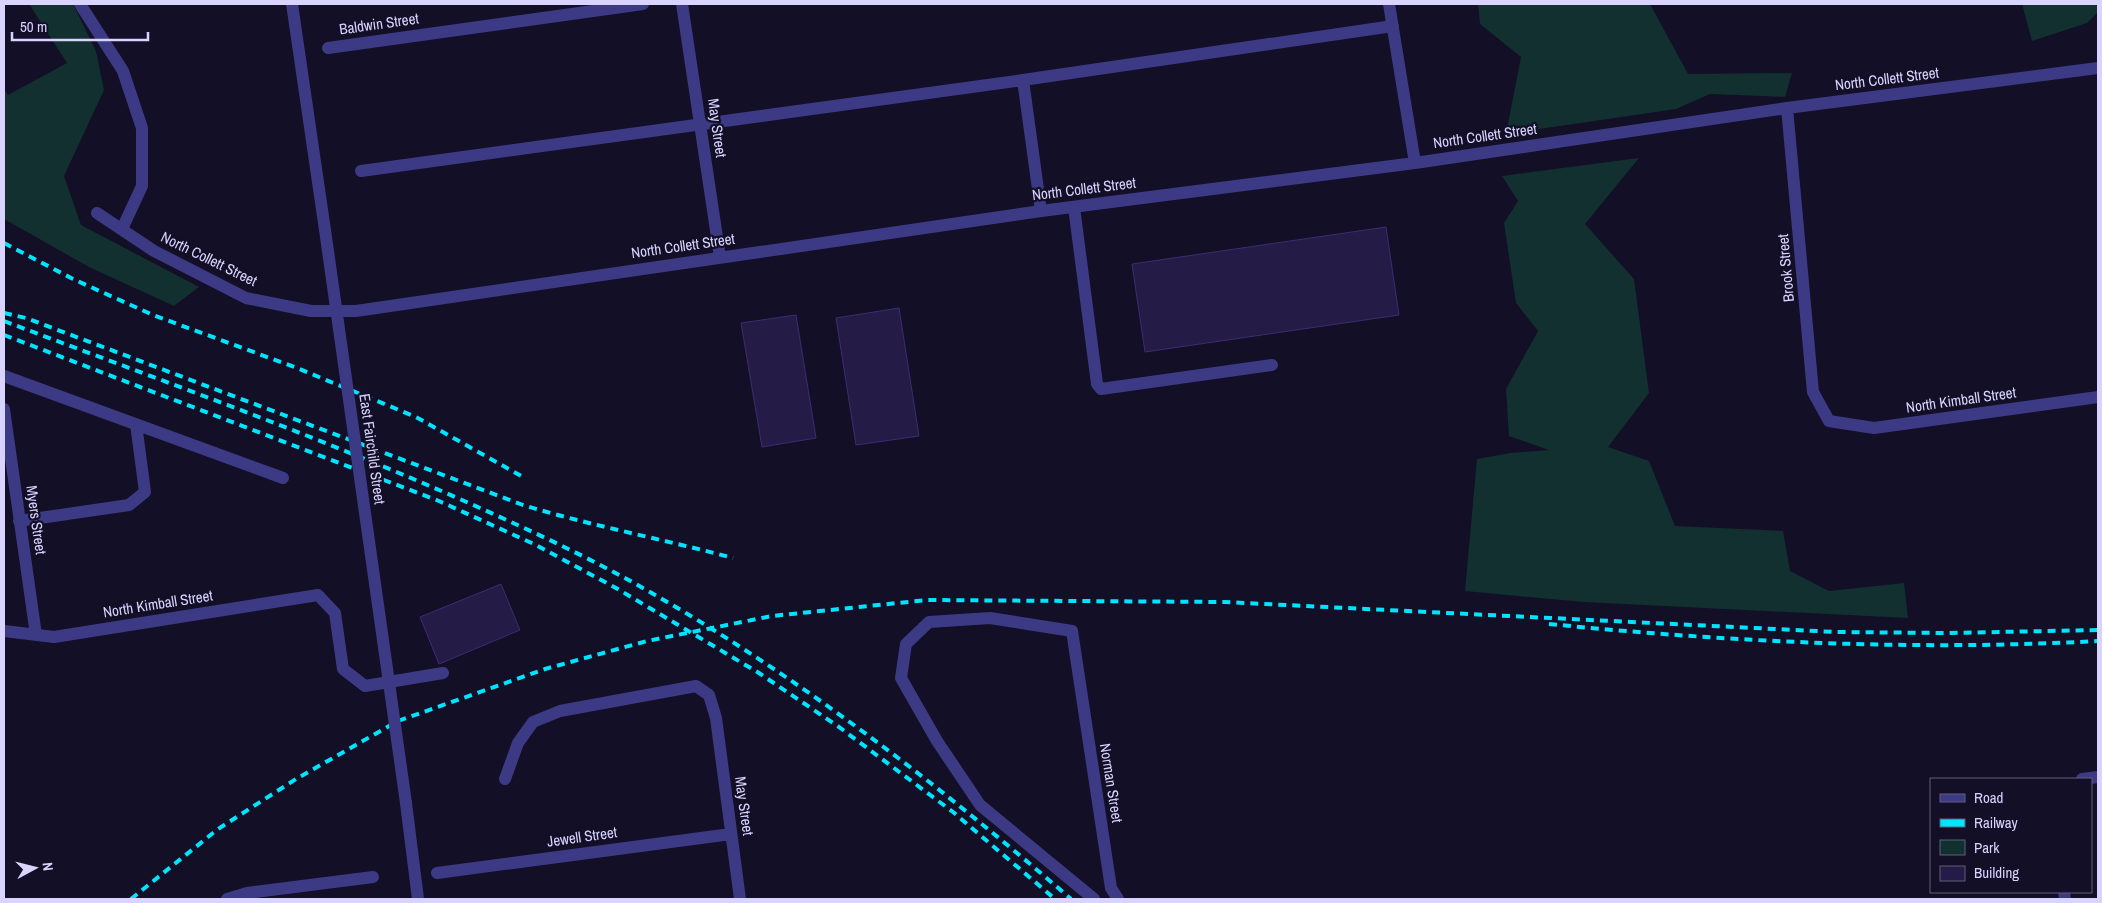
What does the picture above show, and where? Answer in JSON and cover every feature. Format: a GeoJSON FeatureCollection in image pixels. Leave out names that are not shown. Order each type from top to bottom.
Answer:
{"type":"FeatureCollection","features":[{"type":"Feature","properties":{"kind":"street"},"geometry":{"type":"LineString","coordinates":[[80,4],[123,71],[142,128],[142,186],[122,229]]}},
{"type":"Feature","properties":{"kind":"street","name":"East Fairchild Street"},"geometry":{"type":"LineString","coordinates":[[292,4],[406,803],[418,899]]}},
{"type":"Feature","properties":{"kind":"street","name":"Baldwin Street"},"geometry":{"type":"LineString","coordinates":[[328,48],[643,4]]}},
{"type":"Feature","properties":{"kind":"street","name":"May Street"},"geometry":{"type":"LineString","coordinates":[[682,4],[720,257]]}},
{"type":"Feature","properties":{"kind":"street"},"geometry":{"type":"LineString","coordinates":[[1389,4],[1415,163]]}},
{"type":"Feature","properties":{"kind":"street"},"geometry":{"type":"LineString","coordinates":[[361,171],[1023,80],[1393,26]]}},
{"type":"Feature","properties":{"kind":"street","name":"North Collett Street"},"geometry":{"type":"LineString","coordinates":[[97,213],[154,251],[246,298],[311,311],[356,311],[1041,211],[1415,163],[1787,108],[2098,68]]}},
{"type":"Feature","properties":{"kind":"street"},"geometry":{"type":"LineString","coordinates":[[1023,80],[1041,211]]}},
{"type":"Feature","properties":{"kind":"street","name":"Brook Street"},"geometry":{"type":"LineString","coordinates":[[1787,108],[1813,392],[1829,421]]}},
{"type":"Feature","properties":{"kind":"street"},"geometry":{"type":"LineString","coordinates":[[1074,207],[1097,384],[1101,389],[1272,365]]}},
{"type":"Feature","properties":{"kind":"street"},"geometry":{"type":"LineString","coordinates":[[4,376],[283,478]]}},
{"type":"Feature","properties":{"kind":"street","name":"North Kimball Street"},"geometry":{"type":"LineString","coordinates":[[1829,421],[1874,428],[2098,397]]}},
{"type":"Feature","properties":{"kind":"street","name":"Myers Street"},"geometry":{"type":"LineString","coordinates":[[4,409],[36,636]]}},
{"type":"Feature","properties":{"kind":"street"},"geometry":{"type":"LineString","coordinates":[[20,522],[129,505],[145,492],[136,424]]}},
{"type":"Feature","properties":{"kind":"street","name":"North Kimball Street"},"geometry":{"type":"LineString","coordinates":[[4,631],[54,638],[318,595],[335,613],[343,669],[365,686],[443,673]]}},
{"type":"Feature","properties":{"kind":"street","name":"Norman Street"},"geometry":{"type":"LineString","coordinates":[[1094,899],[980,805],[937,741],[901,678],[906,644],[929,622],[990,618],[1072,631],[1111,888],[1118,899]]}},
{"type":"Feature","properties":{"kind":"street","name":"May Street"},"geometry":{"type":"LineString","coordinates":[[505,779],[518,743],[534,722],[560,712],[696,686],[709,695],[716,718],[740,899]]}},
{"type":"Feature","properties":{"kind":"street","name":"Jewell Street"},"geometry":{"type":"LineString","coordinates":[[438,873],[731,834]]}},
{"type":"Feature","properties":{"kind":"street"},"geometry":{"type":"LineString","coordinates":[[227,899],[247,893],[373,877]]}},
{"type":"Feature","properties":{"kind":"green space"},"geometry":{"type":"Polygon","coordinates":[[[29,4],[73,4],[96,51],[104,90],[64,176],[81,225],[199,287],[174,306],[89,267],[4,219],[4,89],[8,95],[67,63],[29,4]]]}},
{"type":"Feature","properties":{"kind":"green space"},"geometry":{"type":"Polygon","coordinates":[[[1478,4],[1650,4],[1688,74],[1792,73],[1785,97],[1710,94],[1676,109],[1506,134],[1521,57],[1480,24],[1478,4]]]}},
{"type":"Feature","properties":{"kind":"green space"},"geometry":{"type":"Polygon","coordinates":[[[2022,4],[2098,4],[2098,12],[2087,23],[2032,41],[2022,4]]]}},
{"type":"Feature","properties":{"kind":"green space"},"geometry":{"type":"Polygon","coordinates":[[[1639,158],[1585,224],[1634,279],[1649,393],[1608,447],[1649,461],[1675,526],[1783,531],[1790,571],[1829,591],[1904,583],[1908,618],[1584,602],[1465,591],[1477,459],[1510,453],[1549,450],[1509,436],[1506,389],[1538,331],[1516,303],[1504,223],[1518,201],[1502,176],[1639,158]]]}},
{"type":"Feature","properties":{"kind":"building"},"geometry":{"type":"Polygon","coordinates":[[[1386,227],[1399,315],[1145,352],[1132,264],[1386,227]]]}},
{"type":"Feature","properties":{"kind":"building"},"geometry":{"type":"Polygon","coordinates":[[[899,308],[919,436],[856,445],[836,318],[899,308]]]}},
{"type":"Feature","properties":{"kind":"building"},"geometry":{"type":"Polygon","coordinates":[[[796,315],[816,438],[762,447],[741,323],[796,315]]]}},
{"type":"Feature","properties":{"kind":"building"},"geometry":{"type":"Polygon","coordinates":[[[501,584],[520,630],[439,664],[420,617],[501,584]]]}},
{"type":"Feature","properties":{"kind":"railway"},"geometry":{"type":"LineString","coordinates":[[4,243],[73,279],[153,315],[297,368],[416,417],[523,477]]}},
{"type":"Feature","properties":{"kind":"railway"},"geometry":{"type":"LineString","coordinates":[[4,313],[26,318],[523,505],[733,558]]}},
{"type":"Feature","properties":{"kind":"railway"},"geometry":{"type":"LineString","coordinates":[[4,321],[349,452],[533,532],[627,579],[706,625],[815,697],[868,735],[971,815],[1071,899]]}},
{"type":"Feature","properties":{"kind":"railway"},"geometry":{"type":"LineString","coordinates":[[4,335],[439,501],[536,545],[616,588],[759,673],[839,727],[953,812],[1055,899]]}},
{"type":"Feature","properties":{"kind":"railway"},"geometry":{"type":"LineString","coordinates":[[131,899],[218,829],[296,779],[398,721],[545,669],[647,641],[772,616],[927,600],[1224,602],[1836,632],[1948,633],[2098,630]]}},
{"type":"Feature","properties":{"kind":"railway"},"geometry":{"type":"LineString","coordinates":[[1549,624],[1686,636],[1823,643],[1960,645],[2098,641]]}}]}
